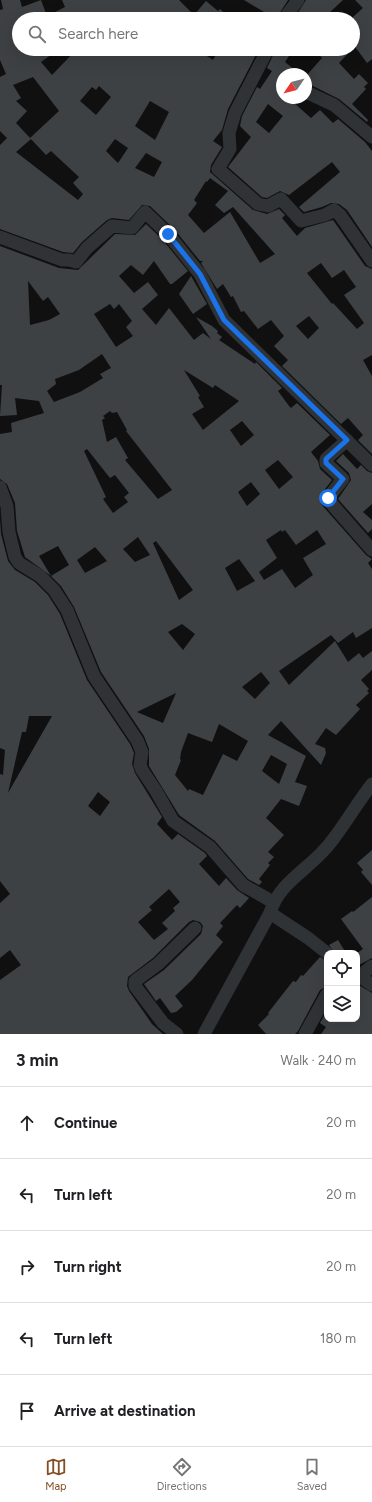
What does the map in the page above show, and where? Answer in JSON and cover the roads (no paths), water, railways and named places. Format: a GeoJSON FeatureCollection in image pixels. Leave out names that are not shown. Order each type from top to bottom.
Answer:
{"type":"FeatureCollection","features":[{"type":"Feature","properties":{"kind":"street"},"geometry":{"type":"LineString","coordinates":[[289,12],[298,0]]}},
{"type":"Feature","properties":{"kind":"street"},"geometry":{"type":"LineString","coordinates":[[264,56],[235,113],[228,133],[230,149],[218,169],[258,204],[268,206],[280,199],[301,221],[325,215],[334,210],[340,215],[372,261]]}},
{"type":"Feature","properties":{"kind":"street"},"geometry":{"type":"LineString","coordinates":[[312,95],[334,105],[372,137]]}},
{"type":"Feature","properties":{"kind":"street"},"geometry":{"type":"LineString","coordinates":[[0,237],[62,260],[76,262],[87,248],[112,226],[132,228],[145,212],[168,234],[200,274],[224,320],[372,465]]}},
{"type":"Feature","properties":{"kind":"street"},"geometry":{"type":"LineString","coordinates":[[347,440],[326,459],[326,463],[343,479],[328,498],[372,550]]}},
{"type":"Feature","properties":{"kind":"street"},"geometry":{"type":"LineString","coordinates":[[0,487],[7,506],[8,532],[15,557],[19,563],[40,576],[54,590],[67,610],[94,676],[137,740],[142,752],[140,765],[142,770],[173,821],[210,847],[243,885],[324,951]]}},
{"type":"Feature","properties":{"kind":"street"},"geometry":{"type":"LineString","coordinates":[[204,1034],[286,885],[308,867],[331,843],[356,804],[372,785]]}},
{"type":"Feature","properties":{"kind":"street"},"geometry":{"type":"LineString","coordinates":[[177,1034],[163,1023],[135,986],[135,981],[158,964],[195,928]]}},
{"type":"Feature","properties":{"kind":"street"},"geometry":{"type":"LineString","coordinates":[[360,974],[372,966]]}},
{"type":"Feature","properties":{"kind":"street"},"geometry":{"type":"LineString","coordinates":[[360,976],[372,985]]}},
{"type":"Feature","properties":{"kind":"street"},"geometry":{"type":"LineString","coordinates":[[305,1034],[324,999]]}}]}
